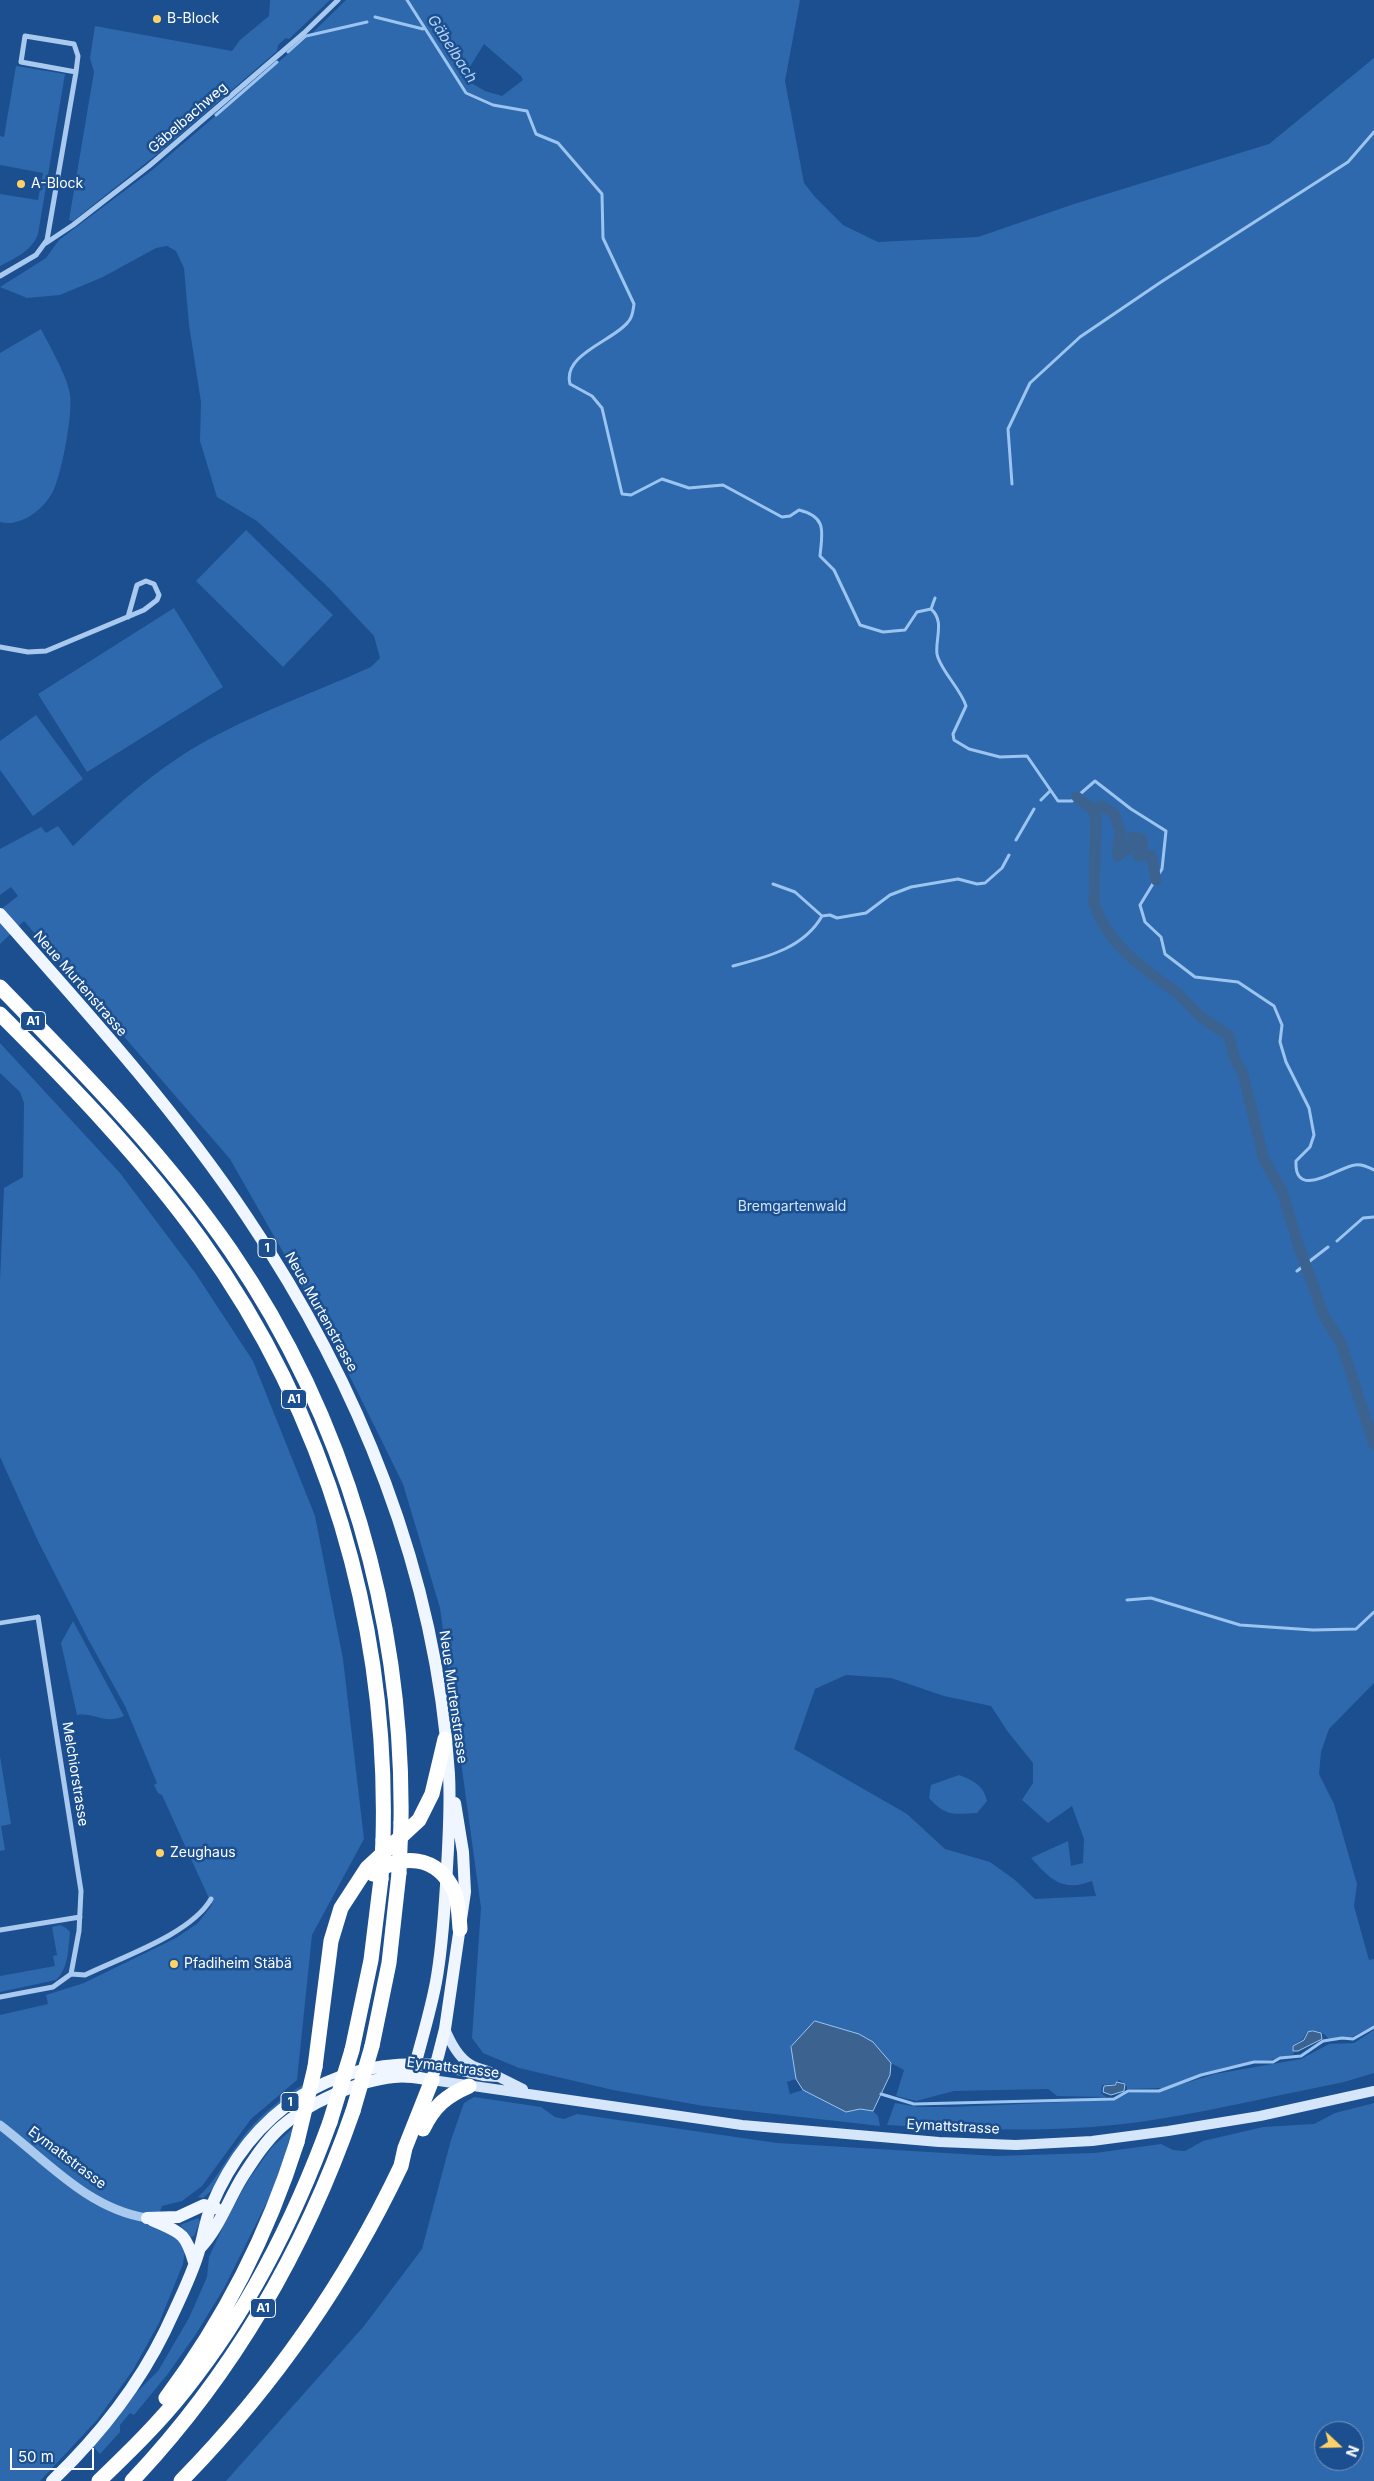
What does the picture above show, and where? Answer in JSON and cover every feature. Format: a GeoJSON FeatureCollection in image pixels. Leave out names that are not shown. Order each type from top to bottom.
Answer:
{"type":"FeatureCollection","features":[{"type":"Feature","properties":{"kind":"highway","name":"A1"},"geometry":{"type":"LineString","coordinates":[[0,988],[110,1102],[191,1197],[248,1277],[304,1378],[330,1436],[350,1491],[367,1547],[381,1604],[390,1654],[398,1724],[401,1823],[399,1872],[389,1963],[372,2046],[353,2111],[310,2221],[259,2315],[203,2396],[132,2481]]}},
{"type":"Feature","properties":{"kind":"highway","name":"A1"},"geometry":{"type":"LineString","coordinates":[[0,1014],[107,1126],[183,1215],[233,1286],[289,1388],[333,1495],[350,1551],[364,1608],[381,1724],[383,1840],[381,1879],[372,1960],[352,2050],[330,2122],[290,2219],[267,2265],[233,2323],[185,2390],[141,2440],[99,2481]]}},
{"type":"Feature","properties":{"kind":"highway"},"geometry":{"type":"LineString","coordinates":[[99,2481],[175,2386],[220,2316],[264,2232],[297,2142],[315,2067],[333,1932],[341,1908],[348,1894],[367,1868],[418,1820],[432,1794],[445,1739]]}},
{"type":"Feature","properties":{"kind":"highway"},"geometry":{"type":"LineString","coordinates":[[348,1894],[384,1866],[398,1860],[423,1863],[438,1871],[446,1879],[457,1901],[460,1929]]}},
{"type":"Feature","properties":{"kind":"highway"},"geometry":{"type":"LineString","coordinates":[[401,2166],[405,2148],[432,2080]]}},
{"type":"Feature","properties":{"kind":"highway"},"geometry":{"type":"LineString","coordinates":[[181,2481],[241,2416],[311,2321],[352,2259],[401,2166],[412,2153],[430,2113],[440,2101],[469,2086]]}},
{"type":"Feature","properties":{"kind":"main road","name":"Neue Murtenstrasse"},"geometry":{"type":"LineString","coordinates":[[0,914],[105,1035],[200,1151],[246,1216],[307,1314],[367,1435],[404,1533],[427,1621],[465,1873],[460,1929],[445,2029],[432,2080]]}},
{"type":"Feature","properties":{"kind":"main road","name":"Neue Murtenstrasse"},"geometry":{"type":"LineString","coordinates":[[412,2076],[427,2024],[436,1980],[446,1879],[449,1774]]}},
{"type":"Feature","properties":{"kind":"main road","name":"Eymattstrasse"},"geometry":{"type":"LineString","coordinates":[[445,2029],[450,2041],[468,2063],[489,2070],[528,2092]]}},
{"type":"Feature","properties":{"kind":"main road","name":"Eymattstrasse"},"geometry":{"type":"LineString","coordinates":[[217,2209],[225,2177],[245,2146],[275,2114],[292,2101],[322,2085],[367,2069],[392,2064],[415,2063],[436,2065],[483,2076],[499,2077]]}},
{"type":"Feature","properties":{"kind":"main road","name":"Eymattstrasse"},"geometry":{"type":"LineString","coordinates":[[217,2209],[270,2138],[293,2117],[319,2102],[360,2086],[392,2077],[412,2076],[469,2086],[528,2092],[599,2105],[742,2125],[878,2138],[1016,2145],[1092,2141],[1168,2131],[1260,2116],[1374,2091]]}},
{"type":"Feature","properties":{"kind":"main road"},"geometry":{"type":"LineString","coordinates":[[147,2218],[178,2217],[204,2205],[217,2209]]}},
{"type":"Feature","properties":{"kind":"main road","name":"1"},"geometry":{"type":"LineString","coordinates":[[52,2481],[97,2432],[142,2372],[164,2332],[200,2248],[212,2236],[217,2209]]}},
{"type":"Feature","properties":{"kind":"main road"},"geometry":{"type":"LineString","coordinates":[[147,2218],[183,2236],[188,2241],[194,2262]]}},
{"type":"Feature","properties":{"kind":"street","name":"Gäbelbachweg"},"geometry":{"type":"LineString","coordinates":[[0,276],[36,255],[46,243],[73,225],[149,166],[304,34],[338,0]]}},
{"type":"Feature","properties":{"kind":"street"},"geometry":{"type":"LineString","coordinates":[[46,243],[76,72],[78,56],[74,44],[25,36],[21,62],[76,72]]}},
{"type":"Feature","properties":{"kind":"street"},"geometry":{"type":"LineString","coordinates":[[0,647],[28,652],[46,651],[128,617],[144,610],[157,600],[159,592],[154,584],[146,581],[137,585],[128,617]]}},
{"type":"Feature","properties":{"kind":"street","name":"Melchiorstrasse"},"geometry":{"type":"LineString","coordinates":[[0,1623],[38,1617],[81,1891],[80,1917],[71,1974]]}},
{"type":"Feature","properties":{"kind":"street"},"geometry":{"type":"LineString","coordinates":[[0,1997],[53,1987],[71,1974],[85,1975],[177,1931],[198,1916],[210,1898]]}},
{"type":"Feature","properties":{"kind":"street"},"geometry":{"type":"LineString","coordinates":[[0,1930],[80,1917]]}},
{"type":"Feature","properties":{"kind":"street","name":"Eymattstrasse"},"geometry":{"type":"LineString","coordinates":[[0,2125],[84,2192],[114,2209],[147,2218]]}},
{"type":"Feature","properties":{"kind":"green space"},"geometry":{"type":"Polygon","coordinates":[[[270,0],[330,0],[289,39],[286,38],[278,45],[277,51],[161,151],[73,221],[69,220],[94,72],[90,58],[95,26],[232,51],[240,40],[269,16],[270,0]]]}},
{"type":"Feature","properties":{"kind":"green space","name":"Bremgartenwald"},"geometry":{"type":"Polygon","coordinates":[[[346,0],[800,0],[785,81],[804,183],[843,225],[878,242],[978,237],[1074,204],[1269,144],[1374,58],[1374,1683],[1329,1729],[1321,1752],[1319,1774],[1334,1804],[1357,1884],[1354,1906],[1369,1960],[1374,1959],[1374,2026],[1352,2037],[1329,2039],[1324,2034],[1312,2031],[1306,2033],[1303,2039],[1292,2046],[1294,2054],[1271,2060],[1226,2067],[1163,2088],[1127,2089],[1126,2084],[1119,2080],[1114,2084],[1102,2085],[1101,2093],[1106,2097],[1057,2096],[1048,2089],[954,2091],[916,2101],[896,2096],[904,2070],[891,2063],[873,2042],[815,2021],[791,2047],[796,2079],[787,2082],[790,2094],[803,2090],[846,2112],[860,2109],[873,2111],[878,2116],[880,2126],[704,2106],[613,2090],[519,2068],[483,2053],[472,2038],[481,1908],[440,1608],[403,1484],[324,1324],[230,1159],[24,921],[0,944],[0,910],[18,896],[11,887],[0,895],[0,849],[41,827],[46,833],[58,826],[73,846],[137,789],[178,758],[224,731],[371,667],[380,658],[374,636],[329,588],[257,521],[217,497],[200,441],[201,402],[189,325],[184,268],[176,251],[167,246],[156,248],[103,277],[60,295],[27,298],[0,287],[46,258],[59,240],[151,171],[309,36],[346,0]],[[484,44],[463,78],[485,91],[502,96],[523,80],[521,76],[484,44]],[[846,1675],[815,1689],[794,1749],[907,1814],[945,1849],[990,1862],[1015,1880],[1035,1899],[1096,1896],[1092,1881],[1073,1885],[1058,1882],[1051,1878],[1031,1858],[1068,1841],[1071,1866],[1083,1863],[1084,1839],[1072,1806],[1048,1823],[1022,1800],[1033,1783],[1033,1763],[1008,1732],[991,1706],[944,1696],[891,1678],[846,1675]]]}},
{"type":"Feature","properties":{"kind":"green space"},"geometry":{"type":"Polygon","coordinates":[[[16,66],[65,74],[38,234],[32,245],[17,257],[0,266],[0,194],[38,200],[43,173],[0,165],[0,136],[4,137],[16,66]]]}},
{"type":"Feature","properties":{"kind":"green space"},"geometry":{"type":"Polygon","coordinates":[[[41,329],[69,388],[71,404],[63,456],[54,489],[45,503],[32,515],[24,519],[8,523],[0,522],[0,353],[41,329]]]}},
{"type":"Feature","properties":{"kind":"green space"},"geometry":{"type":"Polygon","coordinates":[[[246,530],[333,615],[283,667],[196,581],[246,530]]]}},
{"type":"Feature","properties":{"kind":"green space"},"geometry":{"type":"Polygon","coordinates":[[[174,608],[223,687],[87,772],[38,694],[174,608]]]}},
{"type":"Feature","properties":{"kind":"green space"},"geometry":{"type":"Polygon","coordinates":[[[36,715],[83,779],[33,816],[0,770],[0,741],[36,715]]]}},
{"type":"Feature","properties":{"kind":"green space"},"geometry":{"type":"Polygon","coordinates":[[[0,1043],[120,1173],[196,1274],[253,1361],[315,1516],[343,1659],[364,1839],[312,1935],[297,2080],[251,2119],[202,2186],[182,2201],[162,2206],[154,2228],[174,2235],[185,2250],[183,2264],[159,2323],[133,2370],[97,2420],[40,2481],[0,2481],[0,2015],[48,2004],[46,1995],[84,1983],[176,1938],[198,1923],[212,1905],[162,1795],[158,1793],[154,1785],[157,1783],[125,1706],[38,1541],[0,1457],[0,1281],[4,1188],[23,1177],[24,1103],[20,1092],[0,1073],[0,1043]]]}},
{"type":"Feature","properties":{"kind":"green space"},"geometry":{"type":"Polygon","coordinates":[[[73,1621],[124,1716],[105,1719],[89,1715],[77,1715],[61,1643],[73,1621]]]}},
{"type":"Feature","properties":{"kind":"green space"},"geometry":{"type":"Polygon","coordinates":[[[0,1756],[11,1824],[1,1826],[5,1850],[0,1851],[0,1756]]]}},
{"type":"Feature","properties":{"kind":"green space"},"geometry":{"type":"Polygon","coordinates":[[[959,1775],[977,1784],[986,1796],[987,1801],[977,1813],[950,1813],[940,1808],[929,1798],[931,1785],[959,1775]]]}},
{"type":"Feature","properties":{"kind":"green space"},"geometry":{"type":"Polygon","coordinates":[[[60,1925],[70,1932],[66,1964],[56,1980],[0,1992],[0,1976],[55,1966],[53,1956],[57,1955],[52,1927],[60,1925]]]}},
{"type":"Feature","properties":{"kind":"green space"},"geometry":{"type":"Polygon","coordinates":[[[1374,2030],[1374,2073],[1344,2082],[1205,2111],[1125,2124],[1057,2129],[1023,2130],[887,2125],[895,2103],[918,2107],[953,2107],[1113,2100],[1128,2093],[1156,2092],[1215,2074],[1301,2059],[1329,2044],[1354,2043],[1374,2030]]]}},
{"type":"Feature","properties":{"kind":"green space"},"geometry":{"type":"Polygon","coordinates":[[[306,2083],[307,2086],[220,2178],[211,2191],[203,2198],[198,2197],[210,2184],[254,2124],[279,2102],[306,2083]]]}},
{"type":"Feature","properties":{"kind":"green space"},"geometry":{"type":"Polygon","coordinates":[[[474,2097],[541,2107],[555,2117],[564,2119],[577,2114],[777,2143],[996,2156],[1095,2153],[1161,2144],[1173,2150],[1185,2151],[1203,2141],[1263,2127],[1314,2124],[1335,2113],[1374,2103],[1374,2481],[226,2481],[364,2326],[422,2249],[451,2140],[464,2103],[474,2097]]]}},
{"type":"Feature","properties":{"kind":"green space"},"geometry":{"type":"Polygon","coordinates":[[[294,2127],[278,2180],[224,2288],[196,2334],[167,2375],[134,2415],[130,2413],[120,2425],[120,2432],[100,2454],[93,2446],[129,2400],[158,2371],[189,2318],[207,2277],[209,2257],[229,2214],[249,2179],[272,2147],[294,2127]]]}},
{"type":"Feature","properties":{"kind":"green space"},"geometry":{"type":"Polygon","coordinates":[[[198,2218],[200,2221],[194,2236],[191,2237],[180,2225],[198,2218]]]}},
{"type":"Feature","properties":{"kind":"shaded area"},"geometry":{"type":"Polygon","coordinates":[[[815,2021],[859,2034],[873,2042],[891,2063],[890,2075],[873,2111],[860,2109],[846,2112],[803,2090],[796,2079],[791,2047],[815,2021]]]}},
{"type":"Feature","properties":{"kind":"shaded area"},"geometry":{"type":"Polygon","coordinates":[[[1308,2032],[1321,2033],[1322,2039],[1298,2051],[1293,2051],[1293,2046],[1304,2040],[1308,2032]]]}},
{"type":"Feature","properties":{"kind":"shaded area"},"geometry":{"type":"Polygon","coordinates":[[[1117,2082],[1125,2084],[1124,2091],[1111,2095],[1103,2092],[1104,2086],[1115,2085],[1117,2082]]]}},
{"type":"Feature","properties":{"kind":"waterway","name":"Gäbelbach"},"geometry":{"type":"LineString","coordinates":[[407,0],[466,93],[493,105],[527,111],[536,134],[558,143],[602,194],[603,238],[634,304],[633,311],[630,320],[621,329],[591,348],[574,364],[570,373],[570,384],[592,396],[602,408],[622,494],[631,495],[662,479],[689,488],[723,485],[782,517],[790,516],[799,510],[808,513],[815,517],[821,527],[820,556],[834,570],[860,625],[883,632],[905,630],[917,612],[931,609],[938,619],[939,625],[937,648],[939,660],[966,706],[953,734],[954,740],[969,749],[1000,757],[1027,756],[1058,801],[1072,801],[1095,781],[1131,809],[1166,831],[1162,869],[1140,905],[1145,922],[1161,937],[1165,954],[1195,977],[1238,982],[1274,1006],[1282,1025],[1280,1042],[1286,1062],[1309,1108],[1314,1135],[1310,1147],[1296,1161],[1297,1173],[1302,1179],[1310,1181],[1355,1165],[1363,1165],[1374,1170]]}},
{"type":"Feature","properties":{"kind":"waterway"},"geometry":{"type":"LineString","coordinates":[[375,17],[423,29]]}},
{"type":"Feature","properties":{"kind":"waterway"},"geometry":{"type":"LineString","coordinates":[[288,52],[306,36],[367,22]]}},
{"type":"Feature","properties":{"kind":"waterway"},"geometry":{"type":"LineString","coordinates":[[216,115],[277,62]]}},
{"type":"Feature","properties":{"kind":"waterway"},"geometry":{"type":"LineString","coordinates":[[1012,484],[1008,429],[1030,383],[1080,337],[1161,282],[1348,162],[1374,132]]}},
{"type":"Feature","properties":{"kind":"waterway"},"geometry":{"type":"LineString","coordinates":[[931,609],[935,598]]}},
{"type":"Feature","properties":{"kind":"waterway"},"geometry":{"type":"LineString","coordinates":[[1041,800],[1050,791]]}},
{"type":"Feature","properties":{"kind":"waterway"},"geometry":{"type":"LineString","coordinates":[[1077,797],[1092,809],[1096,817],[1094,902],[1106,928],[1114,940],[1135,961],[1178,994],[1200,1016],[1229,1036],[1234,1057],[1243,1074],[1264,1160],[1282,1191],[1298,1244],[1324,1316],[1341,1343],[1374,1444]]}},
{"type":"Feature","properties":{"kind":"waterway"},"geometry":{"type":"LineString","coordinates":[[1092,809],[1102,806],[1114,813],[1121,834],[1118,844],[1118,856],[1130,847],[1132,837],[1142,839],[1143,844],[1138,856],[1151,855],[1156,880]]}},
{"type":"Feature","properties":{"kind":"waterway"},"geometry":{"type":"LineString","coordinates":[[1016,840],[1034,809]]}},
{"type":"Feature","properties":{"kind":"waterway"},"geometry":{"type":"LineString","coordinates":[[773,884],[795,892],[822,916],[830,915],[837,918],[866,913],[890,895],[911,887],[958,879],[977,884],[985,883],[1002,868],[1009,855]]}},
{"type":"Feature","properties":{"kind":"waterway"},"geometry":{"type":"LineString","coordinates":[[733,966],[771,955],[795,944],[814,927],[822,916]]}},
{"type":"Feature","properties":{"kind":"waterway"},"geometry":{"type":"LineString","coordinates":[[1337,1241],[1363,1218],[1374,1217]]}},
{"type":"Feature","properties":{"kind":"waterway"},"geometry":{"type":"LineString","coordinates":[[1297,1271],[1328,1247]]}},
{"type":"Feature","properties":{"kind":"waterway"},"geometry":{"type":"LineString","coordinates":[[1127,1600],[1151,1598],[1240,1625],[1313,1630],[1356,1629],[1374,1612]]}},
{"type":"Feature","properties":{"kind":"waterway"},"geometry":{"type":"LineString","coordinates":[[881,2094],[914,2104],[1114,2099],[1128,2091],[1159,2091],[1201,2075],[1254,2062],[1273,2062],[1280,2058],[1301,2056],[1323,2041],[1342,2038],[1353,2039],[1374,2027]]}},
{"type":"Feature","properties":{"kind":"place","name":"B-Block"},"geometry":{"type":"Point","coordinates":[157,19]}},
{"type":"Feature","properties":{"kind":"place","name":"A-Block"},"geometry":{"type":"Point","coordinates":[21,184]}},
{"type":"Feature","properties":{"kind":"place","name":"Zeughaus"},"geometry":{"type":"Point","coordinates":[160,1853]}},
{"type":"Feature","properties":{"kind":"place","name":"Pfadiheim Stäbä"},"geometry":{"type":"Point","coordinates":[174,1964]}}]}
